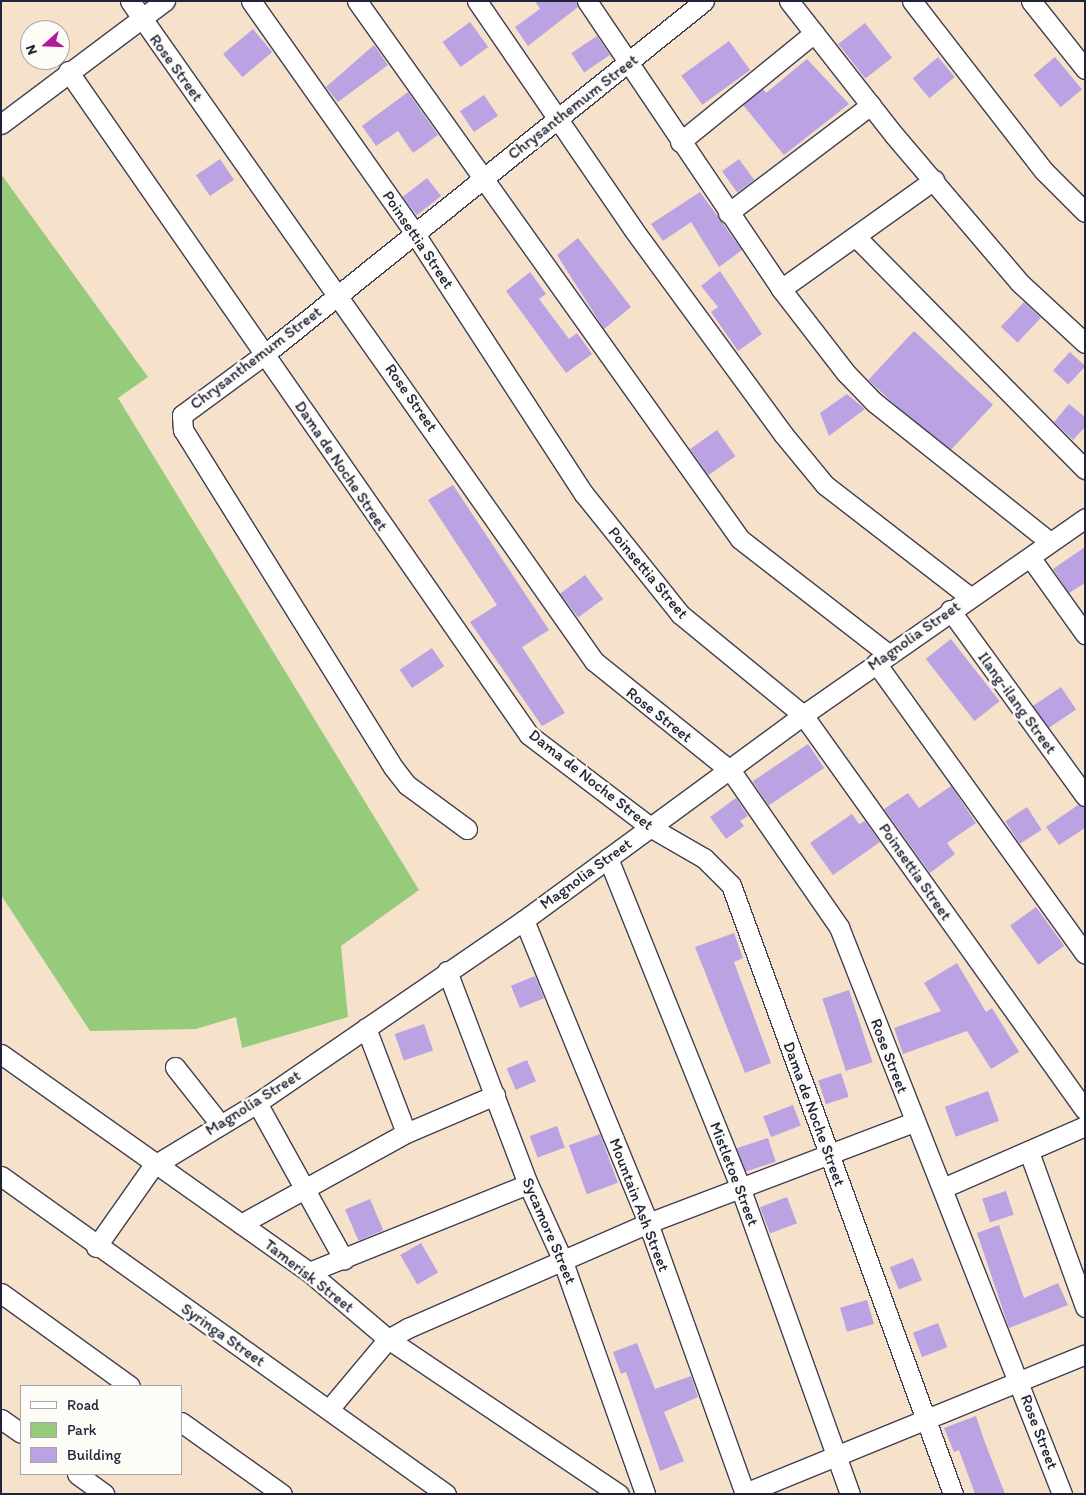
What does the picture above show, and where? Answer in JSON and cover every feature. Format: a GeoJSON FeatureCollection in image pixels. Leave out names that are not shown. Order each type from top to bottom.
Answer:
{"type":"FeatureCollection","features":[{"type":"Feature","properties":{"kind":"street","name":"Rose Street"},"geometry":{"type":"LineString","coordinates":[[130,1],[140,18],[339,294],[594,661],[731,771],[839,927],[914,1122],[943,1188],[1062,1494]]}},
{"type":"Feature","properties":{"kind":"street"},"geometry":{"type":"LineString","coordinates":[[1,124],[68,71],[164,1]]}},
{"type":"Feature","properties":{"kind":"street","name":"Poinsettia Street"},"geometry":{"type":"LineString","coordinates":[[251,1],[413,231],[584,494],[680,614],[803,714],[1085,1110]]}},
{"type":"Feature","properties":{"kind":"street"},"geometry":{"type":"LineString","coordinates":[[357,1],[740,539],[882,659],[1085,954]]}},
{"type":"Feature","properties":{"kind":"street"},"geometry":{"type":"LineString","coordinates":[[477,1],[556,118],[704,329],[825,485],[970,597]]}},
{"type":"Feature","properties":{"kind":"street"},"geometry":{"type":"LineString","coordinates":[[587,1],[632,64],[680,142],[781,289],[874,402],[1050,542]]}},
{"type":"Feature","properties":{"kind":"street","name":"Chrysanthemum Street"},"geometry":{"type":"LineString","coordinates":[[466,828],[407,784],[393,768],[183,430],[182,414],[266,354],[413,231],[483,179],[556,118],[632,64],[704,1]]}},
{"type":"Feature","properties":{"kind":"street"},"geometry":{"type":"LineString","coordinates":[[789,1],[871,105],[1020,283],[1085,343]]}},
{"type":"Feature","properties":{"kind":"street"},"geometry":{"type":"LineString","coordinates":[[912,1],[1044,171],[1085,212]]}},
{"type":"Feature","properties":{"kind":"street"},"geometry":{"type":"LineString","coordinates":[[1031,1],[1085,69]]}},
{"type":"Feature","properties":{"kind":"street"},"geometry":{"type":"LineString","coordinates":[[680,142],[814,33]]}},
{"type":"Feature","properties":{"kind":"street","name":"Dama de Noche Street"},"geometry":{"type":"LineString","coordinates":[[68,71],[266,354],[528,735],[650,827],[704,858],[731,886],[923,1421],[953,1494]]}},
{"type":"Feature","properties":{"kind":"street"},"geometry":{"type":"LineString","coordinates":[[728,213],[871,105]]}},
{"type":"Feature","properties":{"kind":"street"},"geometry":{"type":"LineString","coordinates":[[781,289],[934,180]]}},
{"type":"Feature","properties":{"kind":"street"},"geometry":{"type":"LineString","coordinates":[[856,237],[1085,469]]}},
{"type":"Feature","properties":{"kind":"street","name":"Magnolia Street"},"geometry":{"type":"LineString","coordinates":[[153,1166],[257,1102],[524,920],[650,827],[731,771],[803,714],[950,610],[1085,518]]}},
{"type":"Feature","properties":{"kind":"street"},"geometry":{"type":"LineString","coordinates":[[1030,557],[1085,634]]}},
{"type":"Feature","properties":{"kind":"street","name":"Ilang-ilang Street"},"geometry":{"type":"LineString","coordinates":[[950,610],[1085,796]]}},
{"type":"Feature","properties":{"kind":"street","name":"Mistletoe Street"},"geometry":{"type":"LineString","coordinates":[[608,858],[740,1187],[850,1494]]}},
{"type":"Feature","properties":{"kind":"street","name":"Mountain Ash Street"},"geometry":{"type":"LineString","coordinates":[[524,920],[648,1223],[745,1493]]}},
{"type":"Feature","properties":{"kind":"street","name":"Sycamore Street"},"geometry":{"type":"LineString","coordinates":[[447,971],[528,1184],[562,1259],[644,1494]]}},
{"type":"Feature","properties":{"kind":"street"},"geometry":{"type":"LineString","coordinates":[[366,1028],[406,1133]]}},
{"type":"Feature","properties":{"kind":"street","name":"Tamerisk Street"},"geometry":{"type":"LineString","coordinates":[[1,1054],[153,1166],[241,1224],[308,1272],[388,1339],[619,1494]]}},
{"type":"Feature","properties":{"kind":"street"},"geometry":{"type":"LineString","coordinates":[[175,1066],[220,1124]]}},
{"type":"Feature","properties":{"kind":"street"},"geometry":{"type":"LineString","coordinates":[[241,1224],[303,1187],[406,1133],[495,1095]]}},
{"type":"Feature","properties":{"kind":"street"},"geometry":{"type":"LineString","coordinates":[[257,1102],[344,1260]]}},
{"type":"Feature","properties":{"kind":"street"},"geometry":{"type":"LineString","coordinates":[[330,1408],[388,1339],[562,1259],[648,1223],[828,1153],[914,1122]]}},
{"type":"Feature","properties":{"kind":"street"},"geometry":{"type":"LineString","coordinates":[[943,1188],[1085,1126]]}},
{"type":"Feature","properties":{"kind":"street"},"geometry":{"type":"LineString","coordinates":[[1029,1152],[1085,1307]]}},
{"type":"Feature","properties":{"kind":"street"},"geometry":{"type":"LineString","coordinates":[[96,1247],[153,1166]]}},
{"type":"Feature","properties":{"kind":"street","name":"Syringa Street"},"geometry":{"type":"LineString","coordinates":[[1,1176],[96,1247],[330,1408],[446,1494]]}},
{"type":"Feature","properties":{"kind":"street"},"geometry":{"type":"LineString","coordinates":[[308,1272],[344,1260],[528,1184]]}},
{"type":"Feature","properties":{"kind":"street"},"geometry":{"type":"LineString","coordinates":[[1,1293],[129,1385]]}},
{"type":"Feature","properties":{"kind":"street"},"geometry":{"type":"LineString","coordinates":[[745,1493],[836,1459],[1018,1380],[1085,1354]]}},
{"type":"Feature","properties":{"kind":"street"},"geometry":{"type":"LineString","coordinates":[[1,1419],[20,1432]]}},
{"type":"Feature","properties":{"kind":"street"},"geometry":{"type":"LineString","coordinates":[[182,1423],[282,1494]]}},
{"type":"Feature","properties":{"kind":"street"},"geometry":{"type":"LineString","coordinates":[[78,1475],[105,1494]]}},
{"type":"Feature","properties":{"kind":"green space"},"geometry":{"type":"Polygon","coordinates":[[[1,174],[148,377],[118,398],[419,890],[341,946],[348,1017],[242,1048],[236,1017],[196,1029],[90,1031],[1,895],[1,174]]]}},
{"type":"Feature","properties":{"kind":"building"},"geometry":{"type":"Polygon","coordinates":[[[535,1],[576,1],[578,7],[528,46],[515,27],[540,9],[535,1]]]}},
{"type":"Feature","properties":{"kind":"building"},"geometry":{"type":"Polygon","coordinates":[[[470,22],[488,47],[461,67],[442,42],[470,22]]]}},
{"type":"Feature","properties":{"kind":"building"},"geometry":{"type":"Polygon","coordinates":[[[865,23],[892,58],[865,79],[838,44],[865,23]]]}},
{"type":"Feature","properties":{"kind":"building"},"geometry":{"type":"Polygon","coordinates":[[[253,29],[272,52],[242,77],[223,54],[253,29]]]}},
{"type":"Feature","properties":{"kind":"building"},"geometry":{"type":"Polygon","coordinates":[[[597,36],[610,55],[584,72],[571,53],[597,36]]]}},
{"type":"Feature","properties":{"kind":"building"},"geometry":{"type":"Polygon","coordinates":[[[729,41],[750,70],[702,105],[681,76],[729,41]]]}},
{"type":"Feature","properties":{"kind":"building"},"geometry":{"type":"Polygon","coordinates":[[[374,45],[388,65],[338,102],[326,87],[374,45]]]}},
{"type":"Feature","properties":{"kind":"building"},"geometry":{"type":"Polygon","coordinates":[[[938,57],[955,77],[929,98],[913,78],[938,57]]]}},
{"type":"Feature","properties":{"kind":"building"},"geometry":{"type":"Polygon","coordinates":[[[1055,57],[1082,89],[1061,107],[1034,75],[1055,57]]]}},
{"type":"Feature","properties":{"kind":"building"},"geometry":{"type":"Polygon","coordinates":[[[807,59],[849,104],[784,155],[743,105],[763,89],[766,93],[807,59]]]}},
{"type":"Feature","properties":{"kind":"building"},"geometry":{"type":"Polygon","coordinates":[[[408,92],[438,135],[413,153],[398,131],[376,146],[362,126],[408,92]]]}},
{"type":"Feature","properties":{"kind":"building"},"geometry":{"type":"Polygon","coordinates":[[[484,95],[498,116],[474,132],[460,111],[484,95]]]}},
{"type":"Feature","properties":{"kind":"building"},"geometry":{"type":"Polygon","coordinates":[[[220,159],[234,180],[210,196],[196,175],[220,159]]]}},
{"type":"Feature","properties":{"kind":"building"},"geometry":{"type":"Polygon","coordinates":[[[739,159],[754,180],[737,192],[722,171],[739,159]]]}},
{"type":"Feature","properties":{"kind":"building"},"geometry":{"type":"Polygon","coordinates":[[[427,178],[441,196],[417,215],[403,197],[427,178]]]}},
{"type":"Feature","properties":{"kind":"building"},"geometry":{"type":"Polygon","coordinates":[[[700,192],[742,250],[719,267],[691,222],[663,241],[651,224],[700,192]]]}},
{"type":"Feature","properties":{"kind":"building"},"geometry":{"type":"Polygon","coordinates":[[[578,238],[631,307],[604,329],[557,255],[578,238]]]}},
{"type":"Feature","properties":{"kind":"building"},"geometry":{"type":"Polygon","coordinates":[[[720,271],[762,334],[738,351],[711,312],[718,307],[701,286],[720,271]]]}},
{"type":"Feature","properties":{"kind":"building"},"geometry":{"type":"Polygon","coordinates":[[[530,272],[546,294],[539,299],[569,339],[577,333],[592,354],[566,373],[506,291],[530,272]]]}},
{"type":"Feature","properties":{"kind":"building"},"geometry":{"type":"Polygon","coordinates":[[[1024,302],[1041,318],[1018,343],[1001,327],[1024,302]]]}},
{"type":"Feature","properties":{"kind":"building"},"geometry":{"type":"Polygon","coordinates":[[[914,331],[993,405],[947,454],[868,380],[914,331]]]}},
{"type":"Feature","properties":{"kind":"building"},"geometry":{"type":"Polygon","coordinates":[[[1070,352],[1085,367],[1068,385],[1053,370],[1070,352]]]}},
{"type":"Feature","properties":{"kind":"building"},"geometry":{"type":"Polygon","coordinates":[[[847,394],[865,409],[829,436],[820,413],[847,394]]]}},
{"type":"Feature","properties":{"kind":"building"},"geometry":{"type":"Polygon","coordinates":[[[1069,404],[1085,417],[1085,427],[1073,440],[1054,422],[1069,404]]]}},
{"type":"Feature","properties":{"kind":"building"},"geometry":{"type":"Polygon","coordinates":[[[717,430],[735,456],[708,475],[690,449],[717,430]]]}},
{"type":"Feature","properties":{"kind":"building"},"geometry":{"type":"Polygon","coordinates":[[[453,485],[549,630],[522,647],[565,713],[542,726],[470,622],[497,605],[428,500],[453,485]]]}},
{"type":"Feature","properties":{"kind":"building"},"geometry":{"type":"Polygon","coordinates":[[[1085,547],[1085,583],[1069,593],[1053,569],[1085,547]]]}},
{"type":"Feature","properties":{"kind":"building"},"geometry":{"type":"Polygon","coordinates":[[[585,575],[603,599],[578,618],[560,594],[585,575]]]}},
{"type":"Feature","properties":{"kind":"building"},"geometry":{"type":"Polygon","coordinates":[[[951,639],[1000,701],[974,721],[926,659],[951,639]]]}},
{"type":"Feature","properties":{"kind":"building"},"geometry":{"type":"Polygon","coordinates":[[[432,648],[444,666],[412,688],[400,670],[432,648]]]}},
{"type":"Feature","properties":{"kind":"building"},"geometry":{"type":"Polygon","coordinates":[[[1061,687],[1076,709],[1048,728],[1033,706],[1061,687]]]}},
{"type":"Feature","properties":{"kind":"building"},"geometry":{"type":"Polygon","coordinates":[[[808,744],[824,768],[769,806],[752,781],[808,744]]]}},
{"type":"Feature","properties":{"kind":"building"},"geometry":{"type":"Polygon","coordinates":[[[951,786],[976,823],[947,843],[955,854],[930,873],[884,809],[908,793],[919,808],[951,786]]]}},
{"type":"Feature","properties":{"kind":"building"},"geometry":{"type":"Polygon","coordinates":[[[736,798],[748,816],[740,821],[744,826],[726,839],[710,817],[736,798]]]}},
{"type":"Feature","properties":{"kind":"building"},"geometry":{"type":"Polygon","coordinates":[[[1078,805],[1085,807],[1085,828],[1059,845],[1046,827],[1078,805]]]}},
{"type":"Feature","properties":{"kind":"building"},"geometry":{"type":"Polygon","coordinates":[[[1027,807],[1042,830],[1020,844],[1005,821],[1027,807]]]}},
{"type":"Feature","properties":{"kind":"building"},"geometry":{"type":"Polygon","coordinates":[[[852,814],[859,824],[865,821],[880,842],[833,875],[810,843],[852,814]]]}},
{"type":"Feature","properties":{"kind":"building"},"geometry":{"type":"Polygon","coordinates":[[[1036,907],[1064,946],[1038,965],[1010,926],[1036,907]]]}},
{"type":"Feature","properties":{"kind":"building"},"geometry":{"type":"Polygon","coordinates":[[[734,933],[743,958],[734,962],[771,1063],[745,1073],[695,947],[734,933]]]}},
{"type":"Feature","properties":{"kind":"building"},"geometry":{"type":"Polygon","coordinates":[[[957,963],[986,1012],[992,1008],[1019,1052],[991,1069],[967,1031],[903,1054],[894,1028],[941,1011],[924,983],[957,963]]]}},
{"type":"Feature","properties":{"kind":"building"},"geometry":{"type":"Polygon","coordinates":[[[535,976],[544,998],[520,1008],[511,986],[535,976]]]}},
{"type":"Feature","properties":{"kind":"building"},"geometry":{"type":"Polygon","coordinates":[[[849,990],[872,1062],[846,1071],[822,999],[849,990]]]}},
{"type":"Feature","properties":{"kind":"building"},"geometry":{"type":"Polygon","coordinates":[[[424,1024],[433,1050],[404,1061],[395,1034],[424,1024]]]}},
{"type":"Feature","properties":{"kind":"building"},"geometry":{"type":"Polygon","coordinates":[[[527,1060],[536,1081],[516,1090],[507,1069],[527,1060]]]}},
{"type":"Feature","properties":{"kind":"building"},"geometry":{"type":"Polygon","coordinates":[[[841,1073],[849,1097],[826,1104],[818,1080],[841,1073]]]}},
{"type":"Feature","properties":{"kind":"building"},"geometry":{"type":"Polygon","coordinates":[[[988,1091],[999,1121],[956,1137],[945,1107],[988,1091]]]}},
{"type":"Feature","properties":{"kind":"building"},"geometry":{"type":"Polygon","coordinates":[[[793,1105],[801,1126],[771,1137],[763,1116],[793,1105]]]}},
{"type":"Feature","properties":{"kind":"building"},"geometry":{"type":"Polygon","coordinates":[[[557,1126],[565,1148],[538,1158],[530,1136],[557,1126]]]}},
{"type":"Feature","properties":{"kind":"building"},"geometry":{"type":"Polygon","coordinates":[[[600,1134],[618,1183],[587,1194],[569,1145],[600,1134]]]}},
{"type":"Feature","properties":{"kind":"building"},"geometry":{"type":"Polygon","coordinates":[[[768,1138],[776,1162],[744,1172],[737,1148],[768,1138]]]}},
{"type":"Feature","properties":{"kind":"building"},"geometry":{"type":"Polygon","coordinates":[[[1006,1191],[1014,1215],[990,1223],[982,1199],[1006,1191]]]}},
{"type":"Feature","properties":{"kind":"building"},"geometry":{"type":"Polygon","coordinates":[[[787,1197],[797,1223],[770,1234],[760,1207],[787,1197]]]}},
{"type":"Feature","properties":{"kind":"building"},"geometry":{"type":"Polygon","coordinates":[[[370,1199],[383,1230],[358,1241],[345,1210],[370,1199]]]}},
{"type":"Feature","properties":{"kind":"building"},"geometry":{"type":"Polygon","coordinates":[[[999,1225],[1024,1298],[1058,1283],[1068,1305],[1009,1328],[977,1233],[999,1225]]]}},
{"type":"Feature","properties":{"kind":"building"},"geometry":{"type":"Polygon","coordinates":[[[421,1243],[438,1272],[417,1284],[400,1255],[421,1243]]]}},
{"type":"Feature","properties":{"kind":"building"},"geometry":{"type":"Polygon","coordinates":[[[913,1258],[922,1280],[899,1290],[890,1267],[913,1258]]]}},
{"type":"Feature","properties":{"kind":"building"},"geometry":{"type":"Polygon","coordinates":[[[867,1300],[874,1324],[847,1332],[840,1308],[867,1300]]]}},
{"type":"Feature","properties":{"kind":"building"},"geometry":{"type":"Polygon","coordinates":[[[938,1323],[947,1347],[922,1357],[913,1333],[938,1323]]]}},
{"type":"Feature","properties":{"kind":"building"},"geometry":{"type":"Polygon","coordinates":[[[637,1343],[655,1389],[691,1376],[698,1397],[664,1412],[684,1461],[660,1471],[626,1372],[621,1374],[613,1352],[637,1343]]]}},
{"type":"Feature","properties":{"kind":"building"},"geometry":{"type":"Polygon","coordinates":[[[976,1416],[1005,1494],[975,1494],[959,1450],[954,1452],[944,1428],[976,1416]]]}}]}
